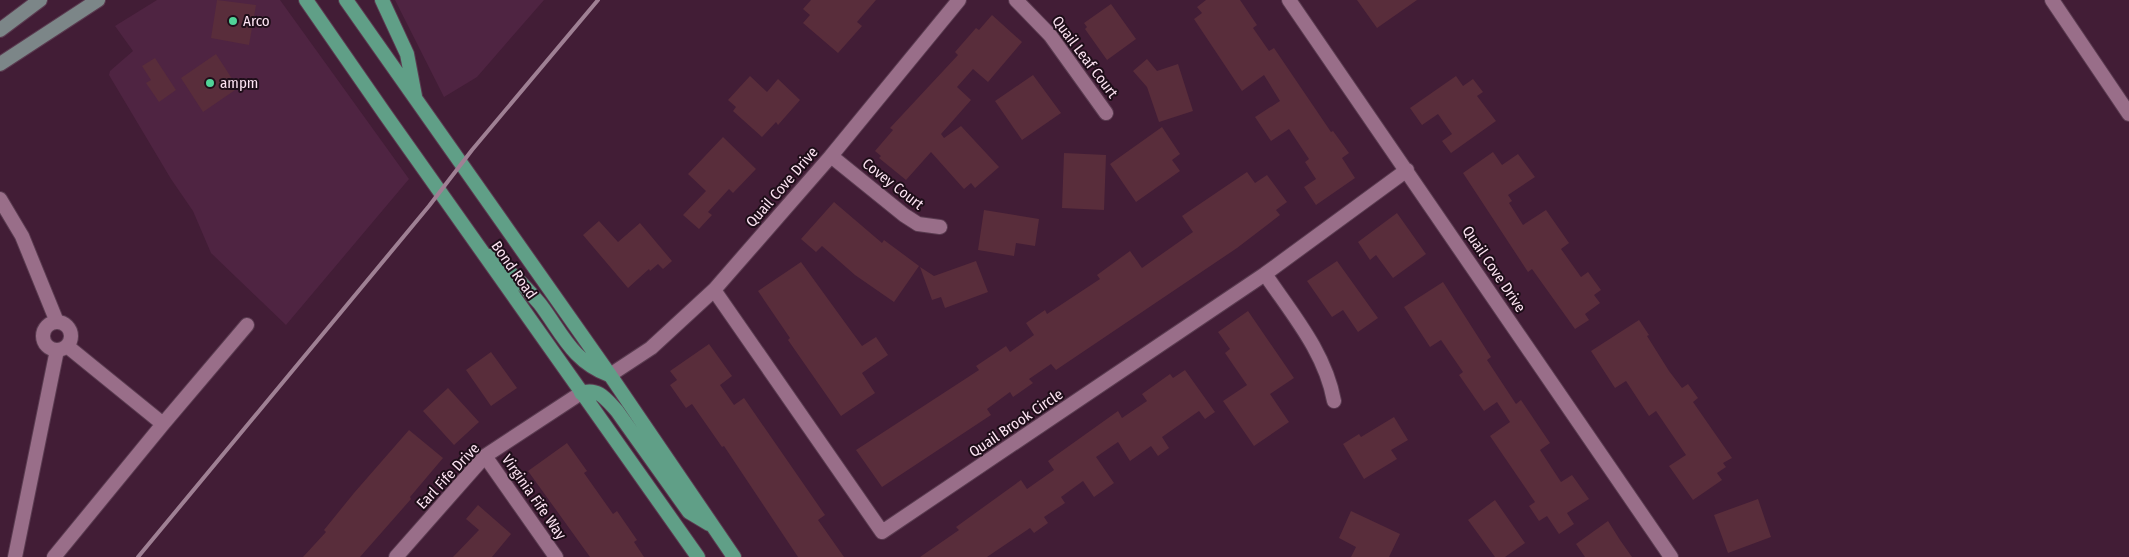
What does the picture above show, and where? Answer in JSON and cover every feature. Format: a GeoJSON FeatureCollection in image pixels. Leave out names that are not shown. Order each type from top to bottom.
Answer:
{"type":"FeatureCollection","features":[{"type":"Feature","properties":{"kind":"main road"},"geometry":{"type":"LineString","coordinates":[[0,30],[40,0]]}},
{"type":"Feature","properties":{"kind":"main road"},"geometry":{"type":"LineString","coordinates":[[0,64],[98,0]]}},
{"type":"Feature","properties":{"kind":"main road","name":"Bond Road"},"geometry":{"type":"LineString","coordinates":[[306,0],[480,250],[698,557]]}},
{"type":"Feature","properties":{"kind":"main road","name":"Bond Road"},"geometry":{"type":"LineString","coordinates":[[346,0],[610,375],[734,557]]}},
{"type":"Feature","properties":{"kind":"main road"},"geometry":{"type":"LineString","coordinates":[[382,0],[407,54],[416,102]]}},
{"type":"Feature","properties":{"kind":"main road"},"geometry":{"type":"LineString","coordinates":[[480,250],[509,270],[539,304],[581,360],[610,375]]}},
{"type":"Feature","properties":{"kind":"main road"},"geometry":{"type":"LineString","coordinates":[[581,393],[589,390],[603,396],[617,411],[689,512],[712,525]]}},
{"type":"Feature","properties":{"kind":"street","name":"Quail Cove Drive"},"geometry":{"type":"LineString","coordinates":[[610,375],[651,348],[714,290],[831,156],[958,0]]}},
{"type":"Feature","properties":{"kind":"street","name":"Quail Leaf Court"},"geometry":{"type":"LineString","coordinates":[[1016,0],[1050,36],[1106,113]]}},
{"type":"Feature","properties":{"kind":"street","name":"Quail Cove Drive"},"geometry":{"type":"LineString","coordinates":[[1289,0],[1671,557]]}},
{"type":"Feature","properties":{"kind":"street"},"geometry":{"type":"LineString","coordinates":[[2052,0],[2129,114]]}},
{"type":"Feature","properties":{"kind":"street","name":"Covey Court"},"geometry":{"type":"LineString","coordinates":[[831,156],[904,216],[918,224],[940,227]]}},
{"type":"Feature","properties":{"kind":"street","name":"Quail Brook Circle"},"geometry":{"type":"LineString","coordinates":[[714,290],[882,532],[1265,274],[1407,170]]}},
{"type":"Feature","properties":{"kind":"street"},"geometry":{"type":"LineString","coordinates":[[0,199],[22,236],[57,322],[67,326],[70,331],[70,342],[62,348],[15,557]]}},
{"type":"Feature","properties":{"kind":"street"},"geometry":{"type":"LineString","coordinates":[[1265,274],[1321,357],[1330,379],[1334,401]]}},
{"type":"Feature","properties":{"kind":"street"},"geometry":{"type":"LineString","coordinates":[[57,322],[47,327],[43,337],[47,346],[62,348],[163,424]]}},
{"type":"Feature","properties":{"kind":"street"},"geometry":{"type":"LineString","coordinates":[[54,557],[163,424],[247,326]]}},
{"type":"Feature","properties":{"kind":"street","name":"Earl Fife Drive"},"geometry":{"type":"LineString","coordinates":[[396,557],[485,456],[581,393]]}},
{"type":"Feature","properties":{"kind":"street","name":"Virginia Fife Way"},"geometry":{"type":"LineString","coordinates":[[485,456],[556,557]]}},
{"type":"Feature","properties":{"kind":"shaded area"},"geometry":{"type":"Polygon","coordinates":[[[157,0],[280,0],[409,179],[286,325],[211,253],[193,211],[171,179],[109,75],[110,71],[133,51],[115,26],[157,0]]]}},
{"type":"Feature","properties":{"kind":"shaded area"},"geometry":{"type":"Polygon","coordinates":[[[395,0],[544,0],[477,77],[444,97],[395,0]]]}},
{"type":"Feature","properties":{"kind":"building","name":"Arco"},"geometry":{"type":"Polygon","coordinates":[[[217,0],[256,5],[249,45],[211,38],[217,0]]]}},
{"type":"Feature","properties":{"kind":"building"},"geometry":{"type":"Polygon","coordinates":[[[811,0],[876,0],[857,22],[862,26],[838,53],[803,23],[810,15],[803,9],[811,0]]]}},
{"type":"Feature","properties":{"kind":"building"},"geometry":{"type":"Polygon","coordinates":[[[1206,0],[1240,0],[1257,25],[1253,28],[1269,51],[1274,48],[1331,132],[1333,131],[1349,153],[1342,158],[1355,178],[1316,205],[1304,187],[1316,179],[1305,162],[1309,159],[1289,129],[1271,141],[1255,117],[1280,101],[1264,75],[1242,91],[1194,19],[1202,13],[1197,7],[1206,0]]]}},
{"type":"Feature","properties":{"kind":"building"},"geometry":{"type":"Polygon","coordinates":[[[1357,0],[1417,0],[1377,28],[1357,0]]]}},
{"type":"Feature","properties":{"kind":"building"},"geometry":{"type":"Polygon","coordinates":[[[1111,4],[1136,39],[1107,60],[1085,29],[1087,27],[1084,23],[1111,4]]]}},
{"type":"Feature","properties":{"kind":"building"},"geometry":{"type":"Polygon","coordinates":[[[992,15],[1022,42],[988,82],[973,69],[957,87],[971,100],[941,134],[944,138],[961,126],[999,167],[975,188],[971,183],[964,189],[931,152],[906,180],[879,158],[881,156],[875,151],[893,130],[890,128],[958,55],[955,52],[976,28],[979,30],[992,15]]]}},
{"type":"Feature","properties":{"kind":"building","name":"ampm"},"geometry":{"type":"Polygon","coordinates":[[[216,54],[238,88],[203,112],[181,78],[216,54]]]}},
{"type":"Feature","properties":{"kind":"building"},"geometry":{"type":"Polygon","coordinates":[[[155,58],[176,90],[159,102],[146,83],[151,80],[142,66],[155,58]]]}},
{"type":"Feature","properties":{"kind":"building"},"geometry":{"type":"Polygon","coordinates":[[[1147,59],[1157,71],[1178,64],[1193,111],[1159,122],[1147,87],[1133,71],[1147,59]]]}},
{"type":"Feature","properties":{"kind":"building"},"geometry":{"type":"Polygon","coordinates":[[[1033,75],[1061,113],[1022,140],[995,101],[1033,75]]]}},
{"type":"Feature","properties":{"kind":"building"},"geometry":{"type":"Polygon","coordinates":[[[750,76],[767,92],[778,79],[800,100],[778,125],[776,122],[762,137],[733,111],[736,107],[728,100],[750,76]]]}},
{"type":"Feature","properties":{"kind":"building"},"geometry":{"type":"Polygon","coordinates":[[[1456,76],[1463,86],[1473,79],[1483,92],[1477,96],[1496,121],[1451,153],[1442,141],[1452,134],[1438,114],[1422,125],[1410,108],[1456,76]]]}},
{"type":"Feature","properties":{"kind":"building"},"geometry":{"type":"Polygon","coordinates":[[[1162,127],[1180,154],[1172,160],[1180,171],[1136,202],[1110,164],[1162,127]]]}},
{"type":"Feature","properties":{"kind":"building"},"geometry":{"type":"Polygon","coordinates":[[[723,137],[756,169],[733,193],[729,189],[708,212],[712,215],[699,229],[683,215],[706,191],[688,174],[723,137]]]}},
{"type":"Feature","properties":{"kind":"building"},"geometry":{"type":"Polygon","coordinates":[[[1493,152],[1502,165],[1518,154],[1535,177],[1508,195],[1512,201],[1509,203],[1523,225],[1546,210],[1569,243],[1561,249],[1581,277],[1588,272],[1601,290],[1594,295],[1600,303],[1585,314],[1589,320],[1575,329],[1532,269],[1528,272],[1463,173],[1493,152]]]}},
{"type":"Feature","properties":{"kind":"building"},"geometry":{"type":"Polygon","coordinates":[[[1064,153],[1106,155],[1104,210],[1062,208],[1064,153]]]}},
{"type":"Feature","properties":{"kind":"building"},"geometry":{"type":"Polygon","coordinates":[[[1247,172],[1255,183],[1267,175],[1287,202],[1276,210],[1280,215],[1237,248],[1056,370],[1051,364],[1029,379],[1033,383],[1013,397],[1010,392],[987,409],[991,415],[882,487],[856,450],[979,370],[976,366],[1006,346],[1010,352],[1034,335],[1026,323],[1045,310],[1047,314],[1100,279],[1097,275],[1130,251],[1142,268],[1193,232],[1182,216],[1247,172]]]}},
{"type":"Feature","properties":{"kind":"building"},"geometry":{"type":"Polygon","coordinates":[[[834,202],[882,243],[884,240],[919,266],[894,302],[855,275],[822,246],[816,252],[801,239],[834,202]]]}},
{"type":"Feature","properties":{"kind":"building"},"geometry":{"type":"Polygon","coordinates":[[[984,210],[1039,219],[1035,246],[1016,243],[1014,256],[978,250],[984,210]]]}},
{"type":"Feature","properties":{"kind":"building"},"geometry":{"type":"Polygon","coordinates":[[[1397,213],[1426,254],[1393,278],[1376,255],[1370,260],[1358,242],[1397,213]]]}},
{"type":"Feature","properties":{"kind":"building"},"geometry":{"type":"Polygon","coordinates":[[[599,221],[618,242],[640,223],[672,261],[663,269],[658,264],[650,271],[649,269],[628,288],[583,235],[599,221]]]}},
{"type":"Feature","properties":{"kind":"building"},"geometry":{"type":"Polygon","coordinates":[[[976,261],[988,292],[945,308],[941,297],[932,300],[920,267],[934,276],[976,261]]]}},
{"type":"Feature","properties":{"kind":"building"},"geometry":{"type":"Polygon","coordinates":[[[1337,261],[1378,318],[1358,332],[1343,310],[1332,317],[1307,281],[1337,261]]]}},
{"type":"Feature","properties":{"kind":"building"},"geometry":{"type":"Polygon","coordinates":[[[801,262],[862,346],[876,337],[888,355],[862,373],[875,393],[841,416],[788,340],[790,338],[758,291],[801,262]]]}},
{"type":"Feature","properties":{"kind":"building"},"geometry":{"type":"Polygon","coordinates":[[[1443,282],[1491,357],[1487,360],[1516,404],[1521,400],[1550,443],[1540,450],[1561,482],[1572,475],[1589,499],[1567,513],[1574,524],[1559,534],[1547,516],[1539,521],[1529,506],[1535,502],[1490,436],[1510,422],[1497,402],[1484,411],[1459,375],[1463,372],[1441,340],[1430,347],[1404,307],[1443,282]]]}},
{"type":"Feature","properties":{"kind":"building"},"geometry":{"type":"Polygon","coordinates":[[[1248,311],[1294,378],[1270,394],[1289,422],[1254,446],[1223,401],[1247,385],[1225,353],[1230,349],[1218,332],[1248,311]]]}},
{"type":"Feature","properties":{"kind":"building"},"geometry":{"type":"Polygon","coordinates":[[[1639,320],[1669,371],[1682,388],[1688,384],[1698,398],[1693,402],[1732,458],[1723,463],[1726,467],[1717,473],[1722,480],[1693,500],[1669,466],[1686,455],[1656,411],[1649,416],[1626,381],[1615,388],[1591,351],[1639,320]]]}},
{"type":"Feature","properties":{"kind":"building"},"geometry":{"type":"Polygon","coordinates":[[[709,344],[732,376],[720,385],[734,405],[744,398],[825,515],[818,520],[844,557],[798,557],[724,446],[722,447],[692,404],[686,408],[670,385],[677,380],[670,371],[709,344]]]}},
{"type":"Feature","properties":{"kind":"building"},"geometry":{"type":"Polygon","coordinates":[[[491,352],[517,388],[491,406],[466,370],[491,352]]]}},
{"type":"Feature","properties":{"kind":"building"},"geometry":{"type":"Polygon","coordinates":[[[1185,370],[1215,412],[1205,419],[1199,411],[1162,437],[1169,448],[1158,456],[1151,446],[1130,461],[1118,442],[1096,457],[1114,483],[1094,497],[1083,481],[1061,497],[1065,503],[1044,517],[1048,523],[1034,533],[1030,528],[987,557],[920,557],[959,530],[956,527],[1021,480],[1027,489],[1054,470],[1048,461],[1118,411],[1122,418],[1147,401],[1142,394],[1170,374],[1173,378],[1185,370]]]}},
{"type":"Feature","properties":{"kind":"building"},"geometry":{"type":"Polygon","coordinates":[[[448,388],[479,422],[454,445],[423,411],[448,388]]]}},
{"type":"Feature","properties":{"kind":"building"},"geometry":{"type":"Polygon","coordinates":[[[1394,417],[1408,440],[1391,450],[1397,459],[1364,479],[1343,444],[1359,434],[1361,437],[1394,417]]]}},
{"type":"Feature","properties":{"kind":"building"},"geometry":{"type":"Polygon","coordinates":[[[409,430],[443,458],[410,497],[411,499],[360,557],[303,557],[326,532],[324,530],[354,493],[409,430]]]}},
{"type":"Feature","properties":{"kind":"building"},"geometry":{"type":"Polygon","coordinates":[[[567,443],[587,471],[584,473],[613,514],[617,511],[637,540],[634,542],[644,557],[590,557],[528,471],[567,443]]]}},
{"type":"Feature","properties":{"kind":"building"},"geometry":{"type":"Polygon","coordinates":[[[1758,499],[1771,537],[1728,553],[1714,515],[1758,499]]]}},
{"type":"Feature","properties":{"kind":"building"},"geometry":{"type":"Polygon","coordinates":[[[1495,500],[1525,543],[1505,557],[1495,557],[1468,520],[1495,500]]]}},
{"type":"Feature","properties":{"kind":"building"},"geometry":{"type":"Polygon","coordinates":[[[478,505],[511,534],[492,557],[453,557],[479,530],[466,519],[478,505]]]}},
{"type":"Feature","properties":{"kind":"building"},"geometry":{"type":"Polygon","coordinates":[[[1351,511],[1400,534],[1389,557],[1351,557],[1356,547],[1339,538],[1351,511]]]}},
{"type":"Feature","properties":{"kind":"building"},"geometry":{"type":"Polygon","coordinates":[[[1608,521],[1632,557],[1585,557],[1576,544],[1608,521]]]}},
{"type":"Feature","properties":{"kind":"railway"},"geometry":{"type":"LineString","coordinates":[[138,557],[429,206],[472,150],[598,0]]}},
{"type":"Feature","properties":{"kind":"place","name":"Arco"},"geometry":{"type":"Point","coordinates":[233,21]}},
{"type":"Feature","properties":{"kind":"place","name":"ampm"},"geometry":{"type":"Point","coordinates":[210,83]}}]}
